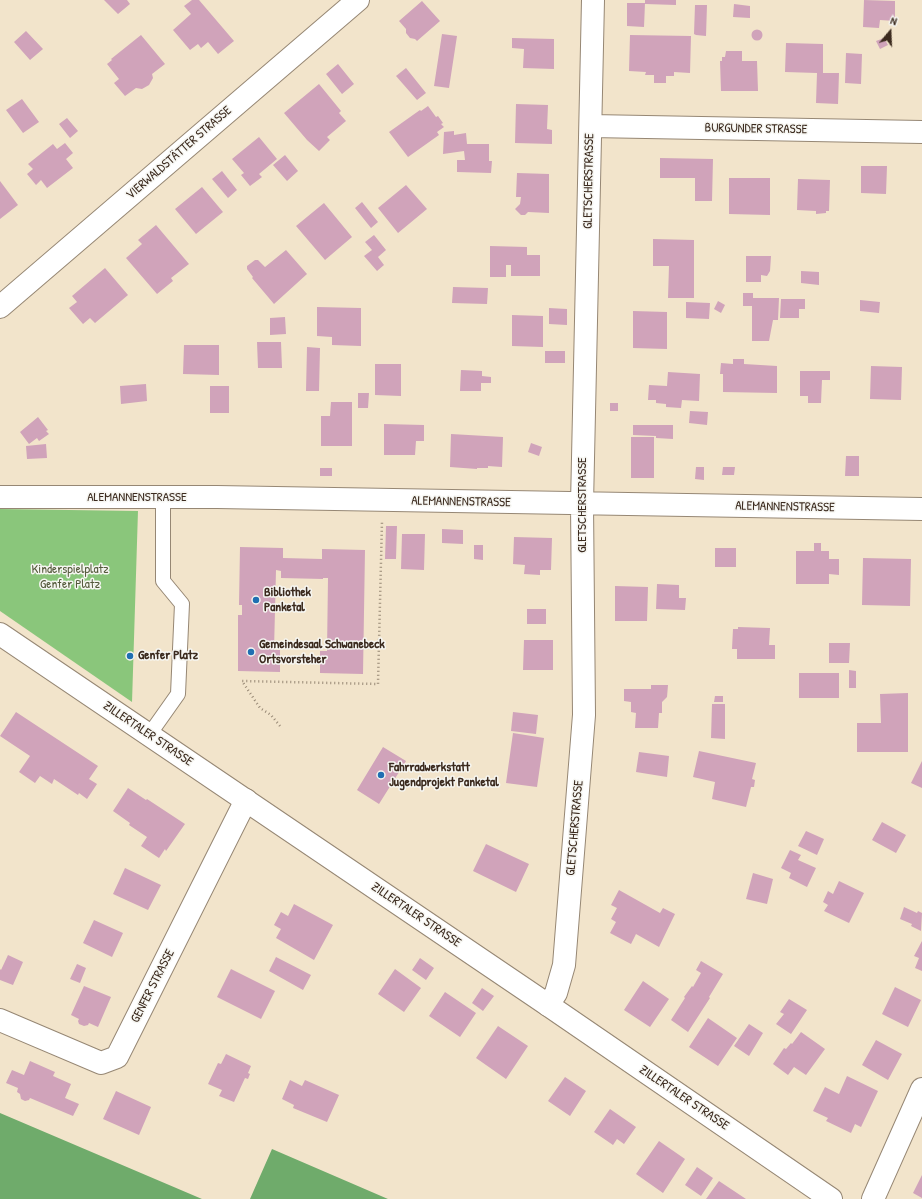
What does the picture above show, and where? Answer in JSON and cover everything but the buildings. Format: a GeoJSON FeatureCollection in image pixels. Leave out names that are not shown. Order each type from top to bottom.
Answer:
{"type":"FeatureCollection","features":[{"type":"Feature","properties":{"kind":"street","name":"VIERWALDSTÄTTER STRASSE"},"geometry":{"type":"LineString","coordinates":[[0,306],[358,0]]}},
{"type":"Feature","properties":{"kind":"street","name":"GLETSCHERSTRASSE"},"geometry":{"type":"LineString","coordinates":[[548,1005],[556,994],[564,965],[584,714],[582,504],[593,0]]}},
{"type":"Feature","properties":{"kind":"street","name":"BURGUNDER STRASSE"},"geometry":{"type":"LineString","coordinates":[[591,126],[922,132]]}},
{"type":"Feature","properties":{"kind":"street","name":"ALEMANNENSTRASSE"},"geometry":{"type":"LineString","coordinates":[[0,496],[922,509]]}},
{"type":"Feature","properties":{"kind":"street","name":"ZILLERTALER STRASSE"},"geometry":{"type":"LineString","coordinates":[[0,634],[548,1005],[831,1199]]}},
{"type":"Feature","properties":{"kind":"street","name":"GENFER STRASSE"},"geometry":{"type":"LineString","coordinates":[[0,1020],[101,1064],[118,1057],[246,800]]}},
{"type":"Feature","properties":{"kind":"street"},"geometry":{"type":"LineString","coordinates":[[873,1199],[922,1089]]}},
{"type":"Feature","properties":{"kind":"lane"},"geometry":{"type":"LineString","coordinates":[[149,735],[178,694],[182,604],[163,581],[163,498]]}},
{"type":"Feature","properties":{"kind":"path"},"geometry":{"type":"LineString","coordinates":[[280,726],[271,715],[260,708],[242,681],[378,684],[383,501]]}},
{"type":"Feature","properties":{"kind":"green space","name":"Kinderspielplatz Genfer Platz"},"geometry":{"type":"Polygon","coordinates":[[[0,509],[138,511],[132,702],[0,611],[0,509]]]}},
{"type":"Feature","properties":{"kind":"green space"},"geometry":{"type":"Polygon","coordinates":[[[0,1113],[202,1199],[0,1199],[0,1113]]]}},
{"type":"Feature","properties":{"kind":"green space"},"geometry":{"type":"Polygon","coordinates":[[[272,1149],[388,1199],[250,1199],[272,1149]]]}},
{"type":"Feature","properties":{"kind":"place","name":"Bibliothek Panketal"},"geometry":{"type":"Point","coordinates":[256,600]}},
{"type":"Feature","properties":{"kind":"place","name":"Gemeindesaal Schwanebeck Ortsvorsteher"},"geometry":{"type":"Point","coordinates":[251,652]}},
{"type":"Feature","properties":{"kind":"place","name":"Genfer Platz"},"geometry":{"type":"Point","coordinates":[130,656]}},
{"type":"Feature","properties":{"kind":"place","name":"Fahrradwerkstatt Jugendprojekt Panketal"},"geometry":{"type":"Point","coordinates":[381,775]}}]}
